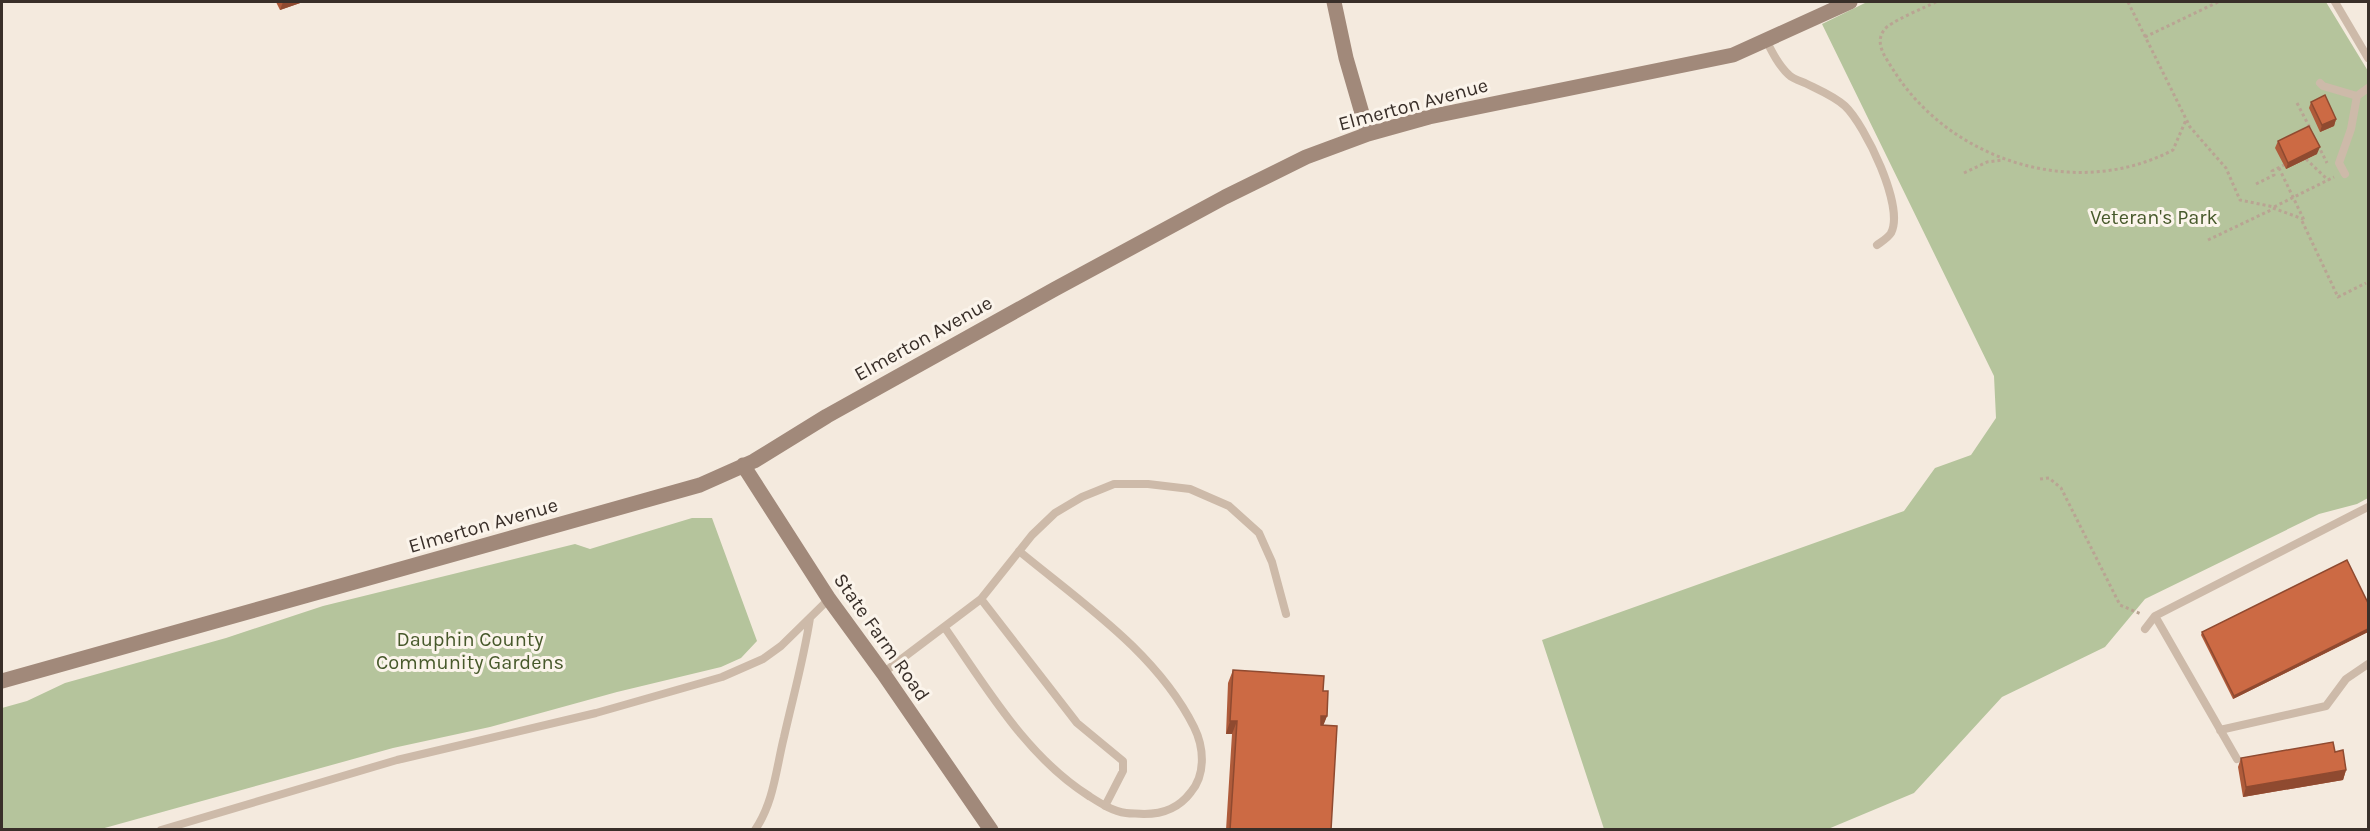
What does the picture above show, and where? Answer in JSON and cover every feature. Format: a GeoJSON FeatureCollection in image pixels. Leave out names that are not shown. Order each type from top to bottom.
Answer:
{"type":"FeatureCollection","features":[{"type":"Feature","properties":{"kind":"main road"},"geometry":{"type":"LineString","coordinates":[[1334,2],[1346,58],[1368,134]]}},
{"type":"Feature","properties":{"kind":"main road","name":"Elmerton Avenue"},"geometry":{"type":"LineString","coordinates":[[2,681],[689,488],[754,461],[907,371],[1215,202],[1306,157],[1368,134],[1429,117],[1733,55],[1850,2]]}},
{"type":"Feature","properties":{"kind":"main road","name":"State Farm Road"},"geometry":{"type":"LineString","coordinates":[[743,465],[829,599],[991,830]]}},
{"type":"Feature","properties":{"kind":"lane"},"geometry":{"type":"LineString","coordinates":[[2335,2],[2368,57]]}},
{"type":"Feature","properties":{"kind":"lane"},"geometry":{"type":"LineString","coordinates":[[1766,40],[1790,76],[1833,97],[1846,107],[1860,124],[1887,180],[1892,206],[1891,233],[1877,245]]}},
{"type":"Feature","properties":{"kind":"lane"},"geometry":{"type":"LineString","coordinates":[[2320,83],[2323,86],[2357,96]]}},
{"type":"Feature","properties":{"kind":"lane"},"geometry":{"type":"LineString","coordinates":[[2345,174],[2339,163],[2351,129],[2357,96],[2368,88]]}},
{"type":"Feature","properties":{"kind":"lane"},"geometry":{"type":"LineString","coordinates":[[883,674],[981,599],[1019,551],[1055,513],[1082,497],[1114,484],[1148,484],[1190,489],[1229,506],[1259,533],[1272,562],[1286,614]]}},
{"type":"Feature","properties":{"kind":"lane"},"geometry":{"type":"LineString","coordinates":[[2145,629],[2155,616],[2368,507]]}},
{"type":"Feature","properties":{"kind":"lane"},"geometry":{"type":"LineString","coordinates":[[945,628],[1029,745],[1068,783],[1105,806],[1126,813],[1153,814],[1178,807],[1193,790],[1202,764],[1203,749],[1180,702],[1138,651],[1019,551]]}},
{"type":"Feature","properties":{"kind":"lane"},"geometry":{"type":"LineString","coordinates":[[161,830],[397,760],[596,713],[722,677],[763,659],[781,646],[829,599]]}},
{"type":"Feature","properties":{"kind":"lane"},"geometry":{"type":"LineString","coordinates":[[981,599],[1077,723],[1123,761],[1123,771],[1105,806]]}},
{"type":"Feature","properties":{"kind":"lane"},"geometry":{"type":"LineString","coordinates":[[755,830],[766,813],[772,792],[801,669],[810,616]]}},
{"type":"Feature","properties":{"kind":"lane"},"geometry":{"type":"LineString","coordinates":[[2155,616],[2238,759]]}},
{"type":"Feature","properties":{"kind":"lane"},"geometry":{"type":"LineString","coordinates":[[2220,730],[2326,706],[2346,679],[2368,664]]}},
{"type":"Feature","properties":{"kind":"path"},"geometry":{"type":"LineString","coordinates":[[1936,2],[1885,28],[1880,47],[1902,83],[1930,114],[1964,141],[2004,160],[2056,171],[2094,172],[2123,168],[2173,150],[2186,120]]}},
{"type":"Feature","properties":{"kind":"path"},"geometry":{"type":"LineString","coordinates":[[2128,2],[2186,120],[2226,168],[2240,200],[2274,208],[2303,219]]}},
{"type":"Feature","properties":{"kind":"path"},"geometry":{"type":"LineString","coordinates":[[2145,37],[2218,2]]}},
{"type":"Feature","properties":{"kind":"path"},"geometry":{"type":"LineString","coordinates":[[2297,103],[2311,130],[2306,133]]}},
{"type":"Feature","properties":{"kind":"path"},"geometry":{"type":"LineString","coordinates":[[2302,112],[2309,108]]}},
{"type":"Feature","properties":{"kind":"path"},"geometry":{"type":"LineString","coordinates":[[2308,125],[2315,122]]}},
{"type":"Feature","properties":{"kind":"path"},"geometry":{"type":"LineString","coordinates":[[2315,138],[2334,177]]}},
{"type":"Feature","properties":{"kind":"path"},"geometry":{"type":"LineString","coordinates":[[2306,159],[2328,180]]}},
{"type":"Feature","properties":{"kind":"path"},"geometry":{"type":"LineString","coordinates":[[1964,172],[1986,162],[2004,160]]}},
{"type":"Feature","properties":{"kind":"path"},"geometry":{"type":"LineString","coordinates":[[2256,183],[2274,175],[2271,172],[2284,165]]}},
{"type":"Feature","properties":{"kind":"path"},"geometry":{"type":"LineString","coordinates":[[2279,168],[2303,219],[2301,221],[2338,297],[2366,283]]}},
{"type":"Feature","properties":{"kind":"path"},"geometry":{"type":"LineString","coordinates":[[2208,240],[2318,185]]}},
{"type":"Feature","properties":{"kind":"path"},"geometry":{"type":"LineString","coordinates":[[2040,479],[2049,478],[2061,488],[2120,605],[2137,614],[2155,616]]}},
{"type":"Feature","properties":{"kind":"green space","name":"Veteran's Park"},"geometry":{"type":"Polygon","coordinates":[[[1867,2],[2326,2],[2368,71],[2368,498],[2357,504],[2319,514],[2145,599],[2105,647],[2002,697],[1914,793],[1828,829],[1604,829],[1542,640],[1904,511],[1935,468],[1971,455],[1996,418],[1994,376],[1822,24],[1867,2]]]}},
{"type":"Feature","properties":{"kind":"green space","name":"Dauphin County Community Gardens"},"geometry":{"type":"Polygon","coordinates":[[[692,518],[712,518],[757,641],[741,658],[721,667],[617,692],[490,727],[393,748],[101,829],[2,829],[2,708],[27,701],[65,683],[226,638],[323,606],[575,544],[590,549],[692,518]]]}},
{"type":"Feature","properties":{"kind":"building"},"geometry":{"type":"Polygon","coordinates":[[[2325,95],[2336,119],[2322,125],[2311,102],[2325,95]]]}},
{"type":"Feature","properties":{"kind":"building"},"geometry":{"type":"Polygon","coordinates":[[[2309,126],[2320,147],[2288,163],[2278,141],[2309,126]]]}},
{"type":"Feature","properties":{"kind":"building"},"geometry":{"type":"Polygon","coordinates":[[[2347,560],[2368,603],[2368,629],[2234,696],[2202,632],[2347,560]]]}},
{"type":"Feature","properties":{"kind":"building"},"geometry":{"type":"Polygon","coordinates":[[[1233,670],[1324,676],[1323,691],[1328,691],[1327,716],[1321,716],[1321,725],[1337,726],[1331,830],[1230,830],[1237,721],[1230,721],[1233,670]]]}},
{"type":"Feature","properties":{"kind":"building"},"geometry":{"type":"Polygon","coordinates":[[[2333,742],[2335,752],[2343,750],[2346,770],[2246,787],[2241,758],[2333,742]]]}}]}
